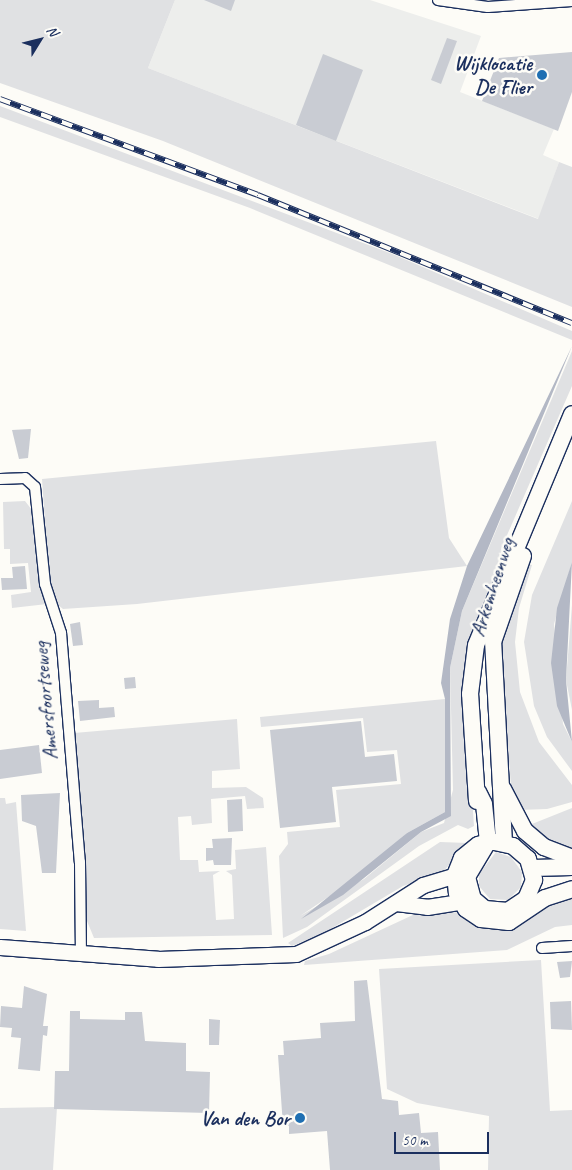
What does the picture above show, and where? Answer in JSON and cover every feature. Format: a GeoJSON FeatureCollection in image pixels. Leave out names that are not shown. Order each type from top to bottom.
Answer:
{"type":"FeatureCollection","features":[{"type":"Feature","properties":{"kind":"main road","name":"Arkemheenweg"},"geometry":{"type":"LineString","coordinates":[[490,843],[484,804],[478,792],[470,694],[476,645],[572,414]]}},
{"type":"Feature","properties":{"kind":"main road","name":"Arkemheenweg"},"geometry":{"type":"LineString","coordinates":[[490,843],[501,785],[493,642],[520,561],[572,441]]}},
{"type":"Feature","properties":{"kind":"main road"},"geometry":{"type":"LineString","coordinates":[[501,785],[525,831],[544,847],[572,858]]}},
{"type":"Feature","properties":{"kind":"main road"},"geometry":{"type":"LineString","coordinates":[[462,896],[469,871],[490,843]]}},
{"type":"Feature","properties":{"kind":"main road"},"geometry":{"type":"LineString","coordinates":[[535,895],[532,868],[522,852],[490,843],[462,858],[455,874],[462,896],[473,915],[499,923],[517,918],[535,895],[572,884]]}},
{"type":"Feature","properties":{"kind":"main road"},"geometry":{"type":"LineString","coordinates":[[532,868],[572,867]]}},
{"type":"Feature","properties":{"kind":"main road"},"geometry":{"type":"LineString","coordinates":[[0,947],[158,959],[296,954],[326,943],[396,903],[422,885],[455,874]]}},
{"type":"Feature","properties":{"kind":"main road"},"geometry":{"type":"LineString","coordinates":[[535,895],[572,889]]}},
{"type":"Feature","properties":{"kind":"main road"},"geometry":{"type":"LineString","coordinates":[[396,903],[427,907],[462,896]]}},
{"type":"Feature","properties":{"kind":"street"},"geometry":{"type":"LineString","coordinates":[[438,0],[488,8],[572,1]]}},
{"type":"Feature","properties":{"kind":"street","name":"Amersfoortseweg"},"geometry":{"type":"LineString","coordinates":[[0,480],[25,478],[35,487],[45,584],[61,633],[80,862],[80,953]]}},
{"type":"Feature","properties":{"kind":"street"},"geometry":{"type":"LineString","coordinates":[[542,948],[572,946]]}},
{"type":"Feature","properties":{"kind":"shaded area"},"geometry":{"type":"Polygon","coordinates":[[[0,0],[175,0],[148,68],[538,219],[559,162],[572,167],[572,307],[163,141],[0,83],[0,0]]]}},
{"type":"Feature","properties":{"kind":"shaded area"},"geometry":{"type":"Polygon","coordinates":[[[175,0],[370,0],[481,36],[460,92],[554,129],[543,155],[559,162],[539,219],[148,68],[175,0]]]}},
{"type":"Feature","properties":{"kind":"shaded area"},"geometry":{"type":"Polygon","coordinates":[[[0,106],[395,255],[572,331],[572,340],[250,208],[0,117],[0,106]]]}},
{"type":"Feature","properties":{"kind":"shaded area"},"geometry":{"type":"Polygon","coordinates":[[[572,346],[462,611],[450,668],[451,816],[421,832],[343,895],[301,919],[407,833],[445,812],[445,699],[441,683],[450,619],[467,566],[572,346]]]}},
{"type":"Feature","properties":{"kind":"shaded area"},"geometry":{"type":"Polygon","coordinates":[[[572,351],[572,386],[501,549],[504,558],[495,578],[467,725],[474,826],[468,829],[458,825],[419,846],[307,927],[283,938],[279,856],[288,844],[287,832],[340,827],[336,790],[401,784],[397,750],[367,752],[363,718],[261,727],[260,717],[445,699],[445,812],[407,833],[355,879],[300,916],[364,879],[421,832],[444,823],[453,790],[450,668],[462,611],[572,351]]]}},
{"type":"Feature","properties":{"kind":"shaded area"},"geometry":{"type":"Polygon","coordinates":[[[436,441],[449,538],[467,566],[137,604],[63,609],[58,605],[49,580],[42,479],[436,441]]]}},
{"type":"Feature","properties":{"kind":"shaded area"},"geometry":{"type":"Polygon","coordinates":[[[25,501],[35,514],[47,604],[12,608],[11,595],[31,592],[28,563],[10,564],[10,549],[4,549],[3,502],[25,501]]]}},
{"type":"Feature","properties":{"kind":"shaded area"},"geometry":{"type":"Polygon","coordinates":[[[572,501],[572,562],[554,624],[563,724],[572,742],[572,771],[547,737],[534,706],[524,642],[532,595],[572,501]]]}},
{"type":"Feature","properties":{"kind":"shaded area"},"geometry":{"type":"Polygon","coordinates":[[[572,562],[566,680],[572,742],[557,706],[551,663],[557,608],[572,562]]]}},
{"type":"Feature","properties":{"kind":"shaded area"},"geometry":{"type":"Polygon","coordinates":[[[528,564],[532,565],[519,608],[515,642],[520,692],[539,742],[572,785],[572,802],[547,809],[518,810],[511,786],[501,641],[528,564]]]}},
{"type":"Feature","properties":{"kind":"shaded area"},"geometry":{"type":"Polygon","coordinates":[[[572,605],[572,710],[566,680],[572,605]]]}},
{"type":"Feature","properties":{"kind":"shaded area"},"geometry":{"type":"Polygon","coordinates":[[[237,719],[240,769],[212,771],[212,788],[246,787],[263,798],[264,808],[247,809],[245,796],[211,799],[212,823],[192,825],[191,816],[178,817],[180,860],[198,860],[199,872],[220,871],[213,875],[216,920],[234,919],[232,875],[226,871],[236,869],[235,850],[266,847],[272,935],[94,938],[87,921],[74,733],[237,719]]]}},
{"type":"Feature","properties":{"kind":"shaded area"},"geometry":{"type":"Polygon","coordinates":[[[0,798],[5,798],[6,804],[16,802],[26,931],[0,929],[0,798]]]}},
{"type":"Feature","properties":{"kind":"shaded area"},"geometry":{"type":"Polygon","coordinates":[[[572,808],[572,852],[559,849],[527,826],[572,808]]]}},
{"type":"Feature","properties":{"kind":"shaded area"},"geometry":{"type":"Polygon","coordinates":[[[440,842],[468,843],[442,873],[403,886],[322,934],[292,946],[288,943],[440,842]]]}},
{"type":"Feature","properties":{"kind":"shaded area"},"geometry":{"type":"Polygon","coordinates":[[[496,852],[511,857],[522,872],[521,887],[508,900],[490,899],[479,886],[479,874],[496,852]]]}},
{"type":"Feature","properties":{"kind":"shaded area"},"geometry":{"type":"Polygon","coordinates":[[[572,895],[572,925],[555,927],[507,950],[304,965],[305,961],[329,954],[415,914],[539,909],[572,895]]]}},
{"type":"Feature","properties":{"kind":"shaded area"},"geometry":{"type":"Polygon","coordinates":[[[541,960],[550,1111],[572,1110],[572,1170],[488,1170],[489,1116],[417,1103],[387,1089],[379,969],[541,960]]]}},
{"type":"Feature","properties":{"kind":"shaded area"},"geometry":{"type":"Polygon","coordinates":[[[57,1107],[53,1170],[0,1170],[0,1108],[57,1107]]]}},
{"type":"Feature","properties":{"kind":"building"},"geometry":{"type":"Polygon","coordinates":[[[204,0],[235,0],[231,11],[204,0]]]}},
{"type":"Feature","properties":{"kind":"building"},"geometry":{"type":"Polygon","coordinates":[[[447,38],[457,41],[441,84],[431,80],[447,38]]]}},
{"type":"Feature","properties":{"kind":"building"},"geometry":{"type":"Polygon","coordinates":[[[572,52],[572,92],[558,131],[482,101],[499,58],[572,52]]]}},
{"type":"Feature","properties":{"kind":"building"},"geometry":{"type":"Polygon","coordinates":[[[323,54],[363,70],[336,141],[296,125],[323,54]]]}},
{"type":"Feature","properties":{"kind":"building"},"geometry":{"type":"Polygon","coordinates":[[[31,429],[28,458],[19,459],[12,430],[31,429]]]}},
{"type":"Feature","properties":{"kind":"building"},"geometry":{"type":"Polygon","coordinates":[[[25,566],[27,589],[2,590],[1,578],[13,578],[12,567],[25,566]]]}},
{"type":"Feature","properties":{"kind":"building"},"geometry":{"type":"Polygon","coordinates":[[[80,622],[83,645],[73,646],[70,624],[80,622]]]}},
{"type":"Feature","properties":{"kind":"building"},"geometry":{"type":"Polygon","coordinates":[[[135,677],[136,688],[125,689],[124,678],[135,677]]]}},
{"type":"Feature","properties":{"kind":"building"},"geometry":{"type":"Polygon","coordinates":[[[99,700],[99,708],[114,707],[115,717],[80,721],[78,701],[99,700]]]}},
{"type":"Feature","properties":{"kind":"building"},"geometry":{"type":"Polygon","coordinates":[[[361,721],[365,757],[394,754],[397,781],[332,787],[336,822],[280,828],[270,730],[361,721]]]}},
{"type":"Feature","properties":{"kind":"building"},"geometry":{"type":"Polygon","coordinates":[[[39,745],[42,773],[0,779],[0,750],[39,745]]]}},
{"type":"Feature","properties":{"kind":"building"},"geometry":{"type":"Polygon","coordinates":[[[60,793],[56,873],[42,873],[36,826],[22,821],[21,795],[60,793]]]}},
{"type":"Feature","properties":{"kind":"building"},"geometry":{"type":"Polygon","coordinates":[[[242,799],[243,831],[228,832],[227,800],[242,799]]]}},
{"type":"Feature","properties":{"kind":"building"},"geometry":{"type":"Polygon","coordinates":[[[232,838],[231,865],[214,865],[213,860],[206,861],[206,848],[213,848],[212,839],[232,838]]]}},
{"type":"Feature","properties":{"kind":"building"},"geometry":{"type":"Polygon","coordinates":[[[572,961],[570,977],[560,978],[557,962],[572,961]]]}},
{"type":"Feature","properties":{"kind":"building"},"geometry":{"type":"Polygon","coordinates":[[[367,980],[382,1099],[398,1101],[399,1115],[419,1113],[421,1133],[438,1132],[440,1170],[330,1170],[327,1131],[289,1134],[289,1126],[283,1126],[278,1055],[284,1055],[283,1041],[321,1038],[320,1023],[355,1021],[354,981],[367,980]]]}},
{"type":"Feature","properties":{"kind":"building"},"geometry":{"type":"Polygon","coordinates":[[[24,986],[47,994],[43,1026],[48,1026],[47,1036],[43,1035],[40,1071],[18,1069],[21,1038],[11,1037],[12,1028],[0,1027],[1,1006],[22,1008],[24,986]]]}},
{"type":"Feature","properties":{"kind":"building"},"geometry":{"type":"Polygon","coordinates":[[[571,1001],[572,1030],[551,1029],[550,1002],[571,1001]]]}},
{"type":"Feature","properties":{"kind":"building"},"geometry":{"type":"Polygon","coordinates":[[[70,1011],[80,1011],[80,1019],[125,1020],[125,1012],[142,1012],[145,1041],[186,1043],[186,1071],[210,1072],[209,1113],[54,1109],[55,1071],[69,1071],[70,1011]]]}},
{"type":"Feature","properties":{"kind":"building"},"geometry":{"type":"Polygon","coordinates":[[[209,1019],[220,1020],[219,1045],[209,1045],[209,1019]]]}},
{"type":"Feature","properties":{"kind":"railway"},"geometry":{"type":"LineString","coordinates":[[0,99],[258,195],[572,323]]}},
{"type":"Feature","properties":{"kind":"place","name":"Wijklocatie De Flier"},"geometry":{"type":"Point","coordinates":[542,75]}},
{"type":"Feature","properties":{"kind":"place","name":"Van den Bor"},"geometry":{"type":"Point","coordinates":[300,1118]}}]}
